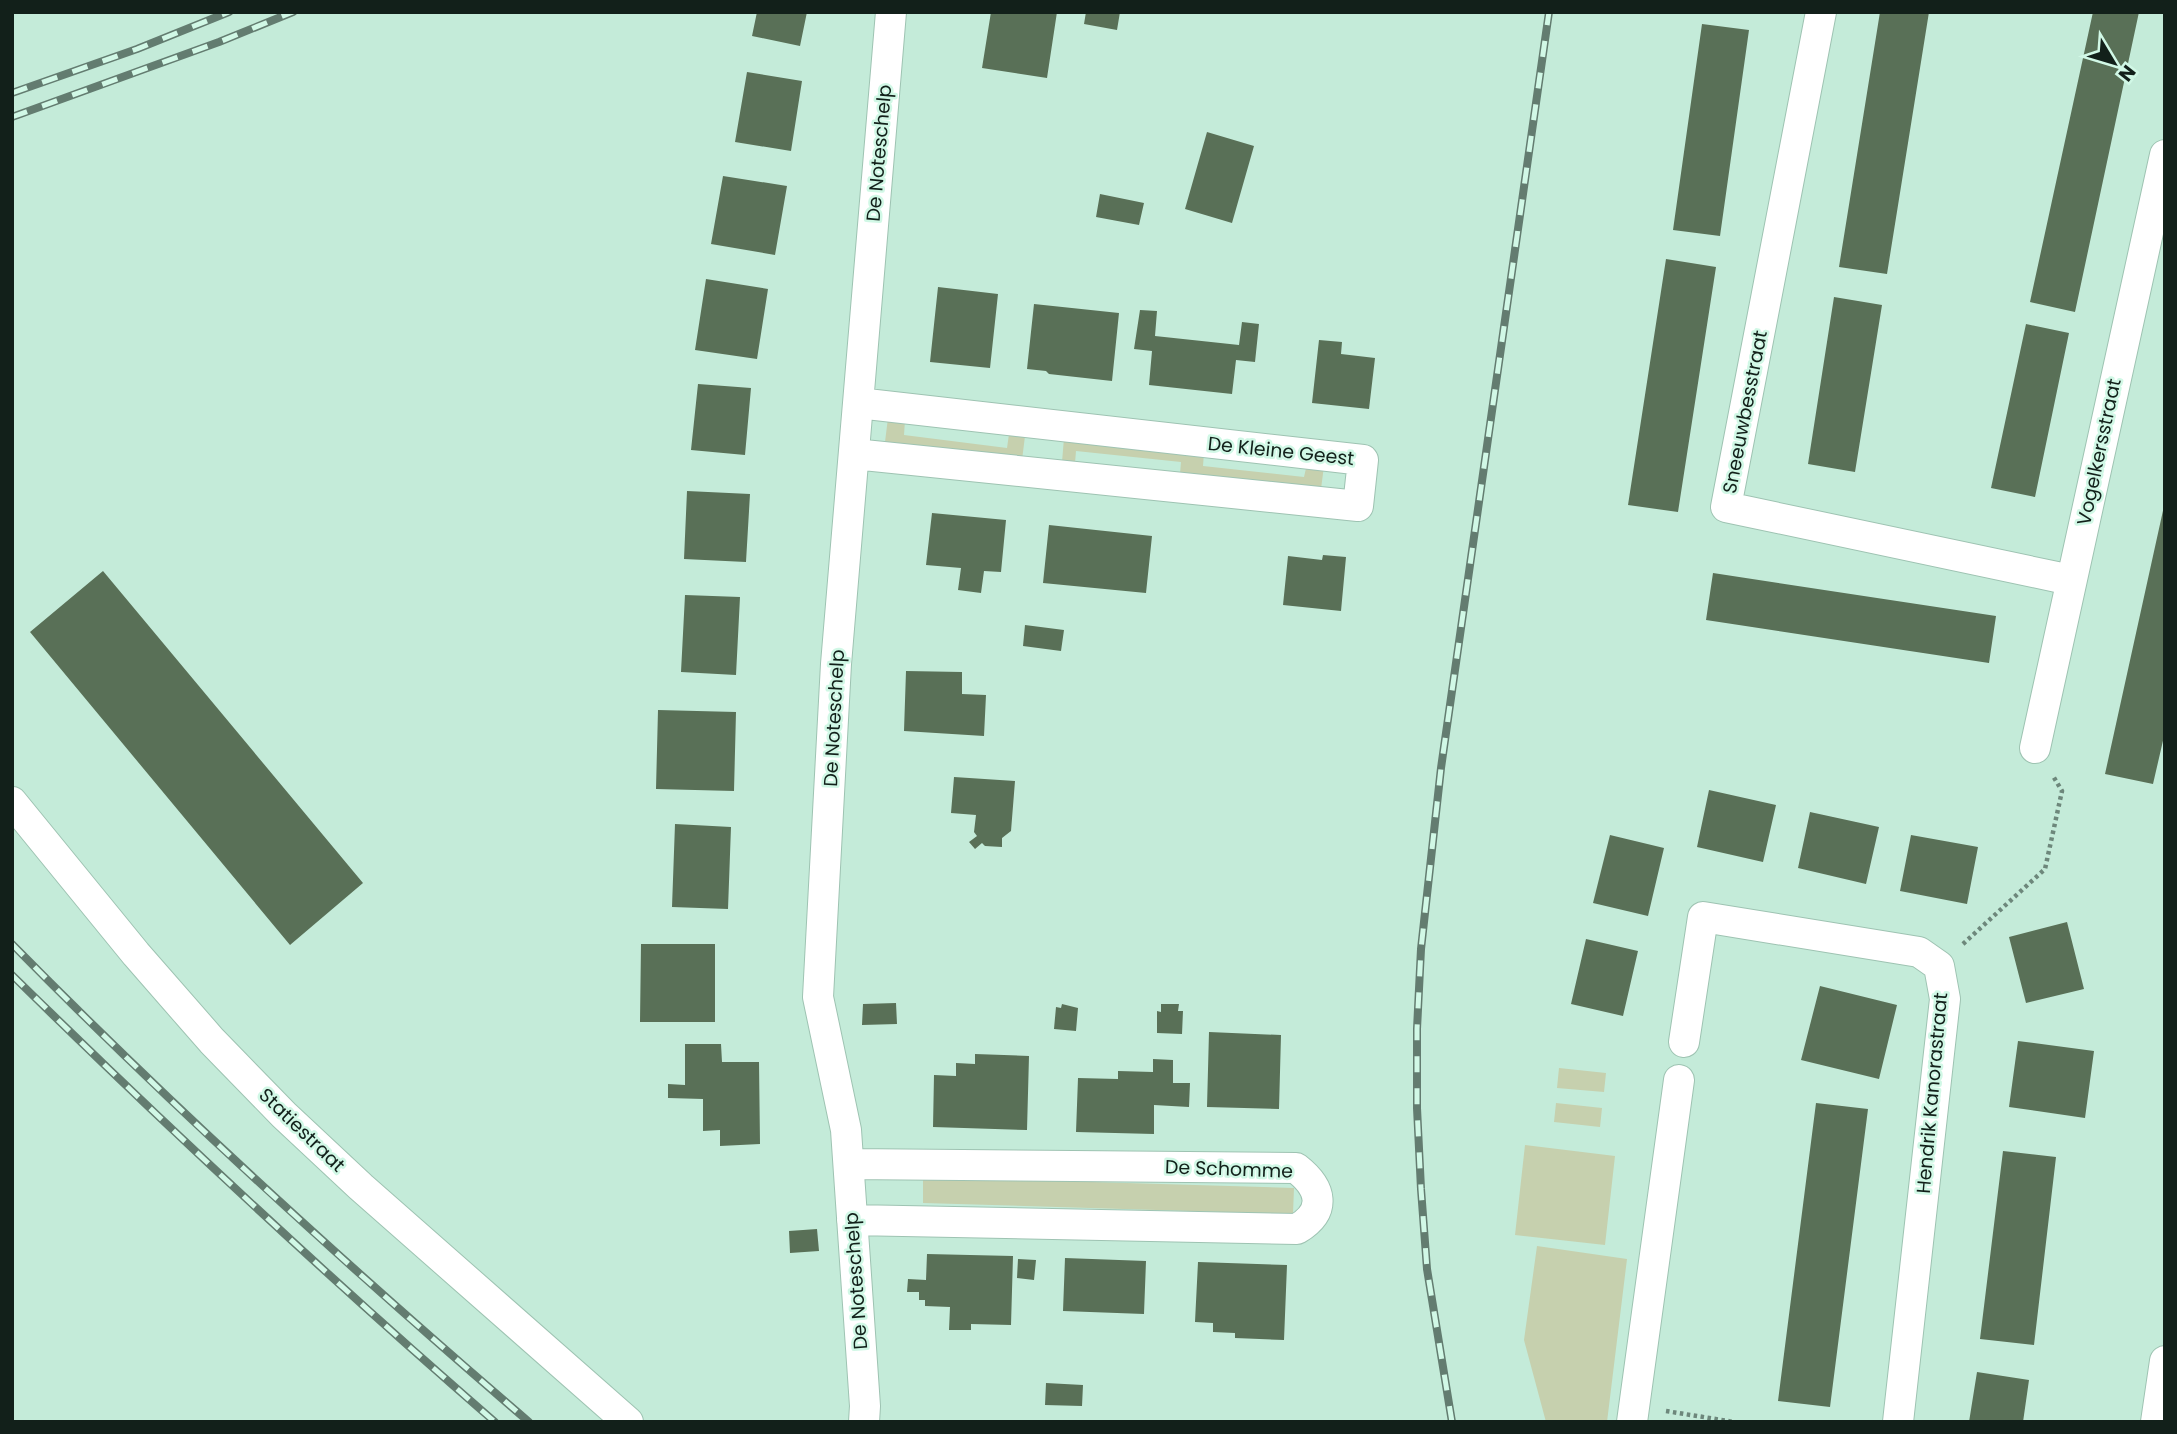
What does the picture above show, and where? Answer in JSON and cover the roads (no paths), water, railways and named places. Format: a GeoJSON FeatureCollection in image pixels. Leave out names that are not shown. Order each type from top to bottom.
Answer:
{"type":"FeatureCollection","features":[{"type":"Feature","properties":{"kind":"street","name":"De Noteschelp"},"geometry":{"type":"LineString","coordinates":[[864,1422],[846,1130],[818,997],[836,664],[891,12]]}},
{"type":"Feature","properties":{"kind":"street","name":"Sneeuwbesstraat"},"geometry":{"type":"LineString","coordinates":[[1821,12],[1726,507],[2071,580]]}},
{"type":"Feature","properties":{"kind":"street","name":"Vogelkersstraat"},"geometry":{"type":"LineString","coordinates":[[2035,748],[2165,156]]}},
{"type":"Feature","properties":{"kind":"street","name":"De Kleine Geest"},"geometry":{"type":"LineString","coordinates":[[854,454],[1358,506],[1363,460],[858,403]]}},
{"type":"Feature","properties":{"kind":"street","name":"Statiestraat"},"geometry":{"type":"LineString","coordinates":[[12,802],[136,954],[212,1041],[284,1115],[361,1188],[628,1422]]}},
{"type":"Feature","properties":{"kind":"street","name":"Hendrik Kanorastraat"},"geometry":{"type":"LineString","coordinates":[[1684,1042],[1703,917],[1919,952],[1939,966],[1945,999],[1898,1422]]}},
{"type":"Feature","properties":{"kind":"street"},"geometry":{"type":"LineString","coordinates":[[1633,1414],[1679,1080]]}},
{"type":"Feature","properties":{"kind":"street","name":"De Schomme"},"geometry":{"type":"LineString","coordinates":[[849,1164],[1297,1168],[1313,1185],[1318,1198],[1317,1211],[1310,1221],[1297,1229],[852,1220]]}},
{"type":"Feature","properties":{"kind":"street"},"geometry":{"type":"LineString","coordinates":[[2155,1422],[2165,1361]]}},
{"type":"Feature","properties":{"kind":"railway"},"geometry":{"type":"LineString","coordinates":[[12,93],[137,49],[229,12]]}},
{"type":"Feature","properties":{"kind":"railway"},"geometry":{"type":"LineString","coordinates":[[12,117],[219,42],[293,12]]}},
{"type":"Feature","properties":{"kind":"railway"},"geometry":{"type":"LineString","coordinates":[[1452,1422],[1427,1269],[1421,1189],[1417,1108],[1421,949],[1441,768],[1549,12]]}},
{"type":"Feature","properties":{"kind":"railway"},"geometry":{"type":"LineString","coordinates":[[12,944],[137,1068],[266,1189],[529,1422]]}},
{"type":"Feature","properties":{"kind":"railway"},"geometry":{"type":"LineString","coordinates":[[12,975],[250,1202],[495,1422]]}}]}
